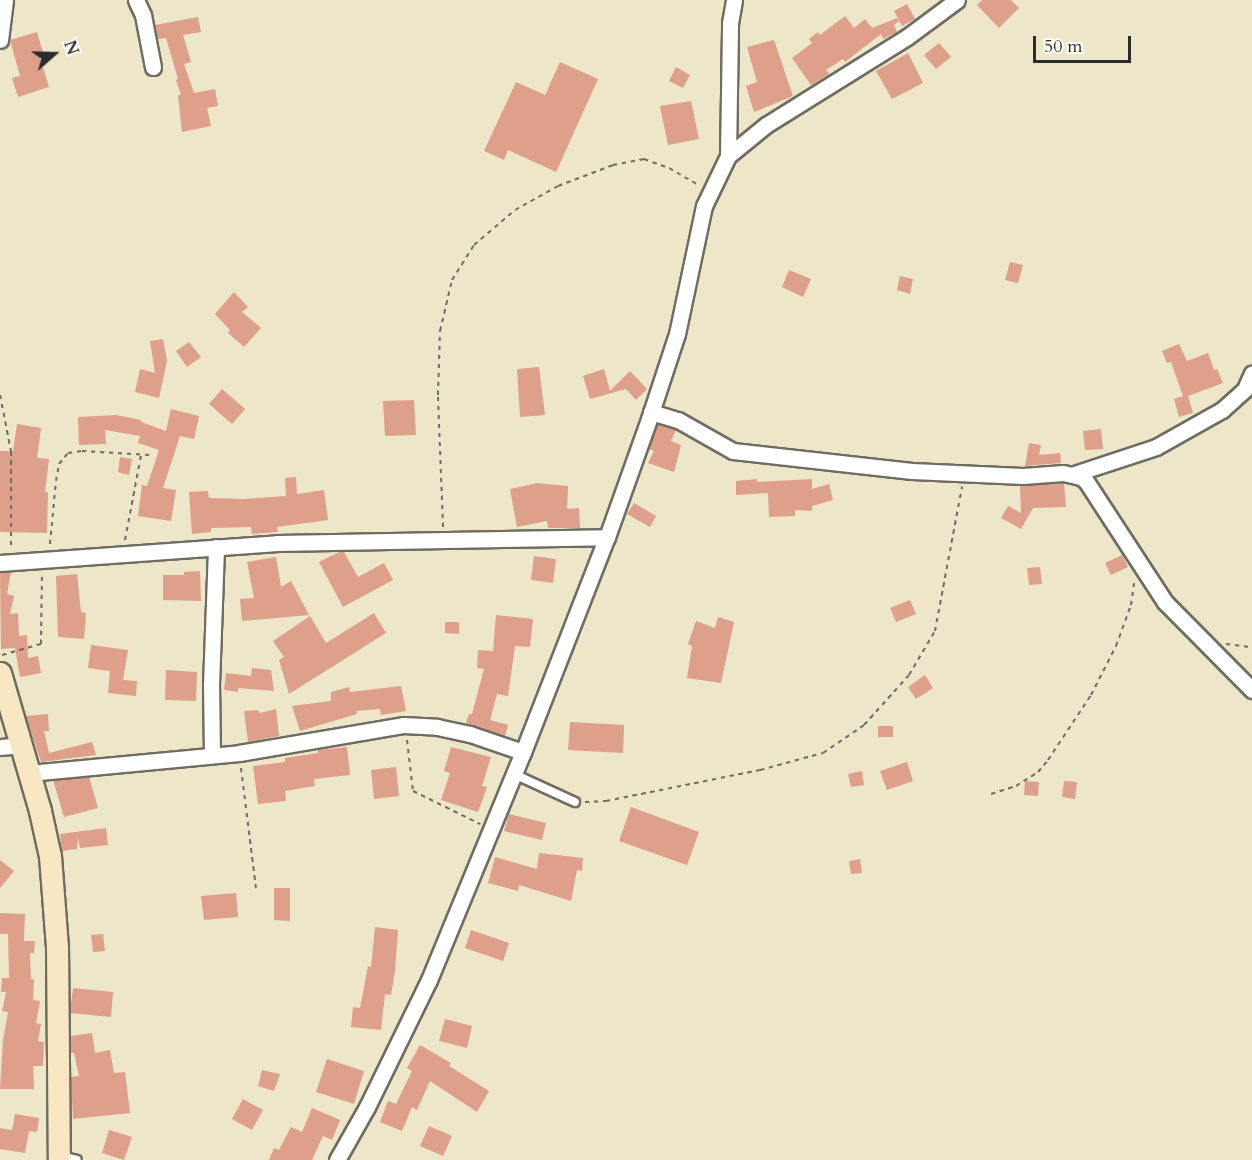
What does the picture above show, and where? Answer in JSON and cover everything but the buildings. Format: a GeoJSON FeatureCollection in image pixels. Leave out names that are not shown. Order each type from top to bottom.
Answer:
{"type":"FeatureCollection","features":[{"type":"Feature","properties":{"kind":"street"},"geometry":{"type":"LineString","coordinates":[[0,40],[5,0]]}},
{"type":"Feature","properties":{"kind":"street"},"geometry":{"type":"LineString","coordinates":[[136,0],[143,15],[153,67]]}},
{"type":"Feature","properties":{"kind":"street"},"geometry":{"type":"LineString","coordinates":[[337,1160],[367,1107],[429,980],[492,830],[606,537],[678,334],[704,206],[728,156],[729,47],[734,0]]}},
{"type":"Feature","properties":{"kind":"street"},"geometry":{"type":"LineString","coordinates":[[728,156],[766,125],[907,37],[957,0]]}},
{"type":"Feature","properties":{"kind":"street"},"geometry":{"type":"LineString","coordinates":[[651,412],[678,420],[733,451],[912,471],[1023,476],[1074,474],[1156,447],[1222,410],[1245,389],[1252,373]]}},
{"type":"Feature","properties":{"kind":"street"},"geometry":{"type":"LineString","coordinates":[[1074,474],[1086,481],[1165,602],[1252,690]]}},
{"type":"Feature","properties":{"kind":"street"},"geometry":{"type":"LineString","coordinates":[[6,563],[216,547],[606,537]]}},
{"type":"Feature","properties":{"kind":"street"},"geometry":{"type":"LineString","coordinates":[[212,754],[211,685],[216,547]]}},
{"type":"Feature","properties":{"kind":"street"},"geometry":{"type":"LineString","coordinates":[[0,673],[50,856],[57,946],[65,1159]]}},
{"type":"Feature","properties":{"kind":"street"},"geometry":{"type":"LineString","coordinates":[[29,773],[239,753],[405,726],[437,727],[470,734],[523,752]]}},
{"type":"Feature","properties":{"kind":"street"},"geometry":{"type":"LineString","coordinates":[[0,747],[21,745]]}},
{"type":"Feature","properties":{"kind":"lane"},"geometry":{"type":"LineString","coordinates":[[514,774],[575,802]]}},
{"type":"Feature","properties":{"kind":"path"},"geometry":{"type":"LineString","coordinates":[[443,540],[438,395],[440,331],[452,280],[474,245],[515,210],[558,186],[613,165],[644,159],[669,168],[711,192]]}},
{"type":"Feature","properties":{"kind":"path"},"geometry":{"type":"LineString","coordinates":[[0,395],[11,451],[6,563]]}},
{"type":"Feature","properties":{"kind":"path"},"geometry":{"type":"LineString","coordinates":[[0,656],[38,645],[43,641],[45,559],[56,481],[64,456],[71,452],[82,451],[150,455]]}},
{"type":"Feature","properties":{"kind":"path"},"geometry":{"type":"LineString","coordinates":[[122,554],[141,455]]}},
{"type":"Feature","properties":{"kind":"path"},"geometry":{"type":"LineString","coordinates":[[575,802],[606,801],[760,770],[823,753],[864,725],[909,675],[936,631],[952,552],[964,472]]}},
{"type":"Feature","properties":{"kind":"path"},"geometry":{"type":"LineString","coordinates":[[992,794],[1016,786],[1038,772],[1091,695],[1116,646],[1131,605],[1138,559]]}},
{"type":"Feature","properties":{"kind":"path"},"geometry":{"type":"LineString","coordinates":[[405,726],[413,791],[492,830]]}},
{"type":"Feature","properties":{"kind":"path"},"geometry":{"type":"LineString","coordinates":[[239,753],[256,888]]}}]}
